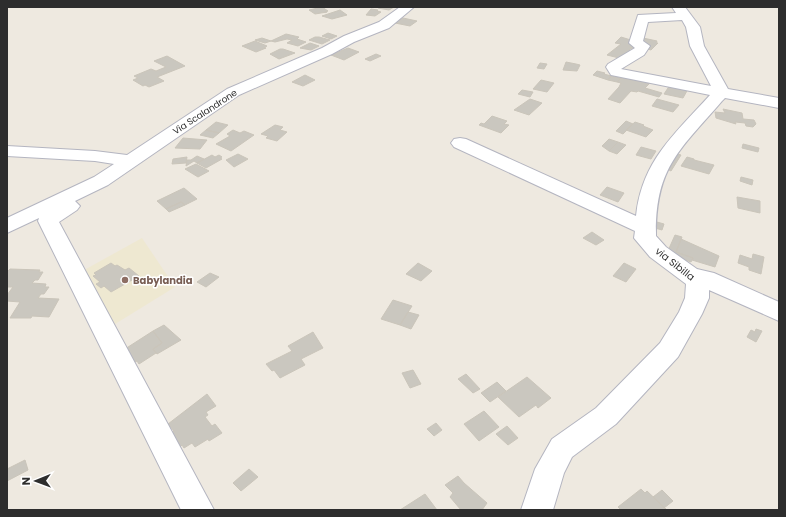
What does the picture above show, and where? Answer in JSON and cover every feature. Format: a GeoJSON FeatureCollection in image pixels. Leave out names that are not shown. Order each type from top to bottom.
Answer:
{"type":"FeatureCollection","features":[{"type":"Feature","properties":{"kind":"street","name":"Via Scalandrone"},"geometry":{"type":"LineString","coordinates":[[7,226],[101,181],[233,92],[327,51],[349,38],[384,25],[408,7]]}},
{"type":"Feature","properties":{"kind":"street"},"geometry":{"type":"LineString","coordinates":[[722,93],[697,46],[693,27],[682,12],[643,18],[636,43],[643,46],[639,52],[613,67],[616,72],[722,93],[779,103]]}},
{"type":"Feature","properties":{"kind":"street","name":"via Sibilla"},"geometry":{"type":"LineString","coordinates":[[537,510],[550,469],[562,448],[606,416],[669,350],[690,314],[696,298],[697,282],[690,275],[658,252],[645,238],[645,211],[657,171],[666,157],[722,93]]}},
{"type":"Feature","properties":{"kind":"street"},"geometry":{"type":"LineString","coordinates":[[460,143],[645,228]]}},
{"type":"Feature","properties":{"kind":"street"},"geometry":{"type":"LineString","coordinates":[[7,151],[95,156],[130,161]]}},
{"type":"Feature","properties":{"kind":"street"},"geometry":{"type":"LineString","coordinates":[[78,192],[84,199],[54,215],[48,221],[198,510]]}},
{"type":"Feature","properties":{"kind":"street"},"geometry":{"type":"LineString","coordinates":[[690,275],[706,279],[779,312]]}},
{"type":"Feature","properties":{"kind":"shaded area","name":"Babylandia"},"geometry":{"type":"Polygon","coordinates":[[[142,238],[175,287],[107,329],[77,274],[142,238]]]}},
{"type":"Feature","properties":{"kind":"building"},"geometry":{"type":"Polygon","coordinates":[[[322,7],[328,11],[315,14],[309,10],[322,7]]]}},
{"type":"Feature","properties":{"kind":"building"},"geometry":{"type":"Polygon","coordinates":[[[394,7],[389,10],[378,8],[394,7]]]}},
{"type":"Feature","properties":{"kind":"building"},"geometry":{"type":"Polygon","coordinates":[[[371,9],[381,12],[375,16],[366,15],[371,9]]]}},
{"type":"Feature","properties":{"kind":"building"},"geometry":{"type":"Polygon","coordinates":[[[340,10],[347,15],[332,19],[322,16],[340,10]]]}},
{"type":"Feature","properties":{"kind":"building"},"geometry":{"type":"Polygon","coordinates":[[[403,18],[417,21],[410,26],[395,23],[403,18]]]}},
{"type":"Feature","properties":{"kind":"building"},"geometry":{"type":"Polygon","coordinates":[[[328,33],[337,36],[331,39],[322,36],[328,33]]]}},
{"type":"Feature","properties":{"kind":"building"},"geometry":{"type":"Polygon","coordinates":[[[286,34],[299,37],[297,39],[306,42],[298,46],[287,43],[292,40],[287,39],[275,42],[271,41],[286,34]]]}},
{"type":"Feature","properties":{"kind":"building"},"geometry":{"type":"Polygon","coordinates":[[[315,37],[330,40],[322,44],[309,40],[315,37]]]}},
{"type":"Feature","properties":{"kind":"building"},"geometry":{"type":"Polygon","coordinates":[[[621,37],[634,41],[630,44],[640,47],[637,50],[632,48],[629,50],[631,51],[619,58],[607,55],[621,44],[615,43],[621,37]]]}},
{"type":"Feature","properties":{"kind":"building"},"geometry":{"type":"Polygon","coordinates":[[[262,38],[271,41],[265,43],[255,40],[262,38]]]}},
{"type":"Feature","properties":{"kind":"building"},"geometry":{"type":"Polygon","coordinates":[[[643,38],[657,41],[656,43],[658,43],[651,50],[644,48],[639,43],[643,38]]]}},
{"type":"Feature","properties":{"kind":"building"},"geometry":{"type":"Polygon","coordinates":[[[255,41],[267,46],[264,48],[266,48],[256,52],[242,46],[255,41]]]}},
{"type":"Feature","properties":{"kind":"building"},"geometry":{"type":"Polygon","coordinates":[[[310,43],[319,46],[311,50],[300,48],[310,43]]]}},
{"type":"Feature","properties":{"kind":"building"},"geometry":{"type":"Polygon","coordinates":[[[348,48],[359,52],[344,60],[331,55],[348,48]]]}},
{"type":"Feature","properties":{"kind":"building"},"geometry":{"type":"Polygon","coordinates":[[[280,49],[295,53],[279,59],[270,54],[280,49]]]}},
{"type":"Feature","properties":{"kind":"building"},"geometry":{"type":"Polygon","coordinates":[[[376,54],[381,56],[370,61],[365,59],[376,54]]]}},
{"type":"Feature","properties":{"kind":"building"},"geometry":{"type":"Polygon","coordinates":[[[167,56],[185,66],[157,77],[164,81],[149,87],[145,85],[143,86],[133,80],[138,78],[134,76],[151,69],[156,71],[166,67],[154,61],[167,56]]]}},
{"type":"Feature","properties":{"kind":"building"},"geometry":{"type":"Polygon","coordinates":[[[566,62],[580,65],[577,71],[563,70],[566,62]]]}},
{"type":"Feature","properties":{"kind":"building"},"geometry":{"type":"Polygon","coordinates":[[[540,63],[547,64],[544,69],[537,68],[540,63]]]}},
{"type":"Feature","properties":{"kind":"building"},"geometry":{"type":"Polygon","coordinates":[[[597,71],[611,76],[608,80],[593,75],[597,71]]]}},
{"type":"Feature","properties":{"kind":"building"},"geometry":{"type":"Polygon","coordinates":[[[305,75],[315,80],[303,86],[292,82],[305,75]]]}},
{"type":"Feature","properties":{"kind":"building"},"geometry":{"type":"Polygon","coordinates":[[[611,76],[620,78],[617,82],[608,80],[611,76]]]}},
{"type":"Feature","properties":{"kind":"building"},"geometry":{"type":"Polygon","coordinates":[[[621,78],[650,83],[645,88],[662,93],[659,97],[638,91],[631,91],[620,103],[608,99],[619,87],[621,83],[617,82],[621,78]]]}},
{"type":"Feature","properties":{"kind":"building"},"geometry":{"type":"Polygon","coordinates":[[[541,80],[554,83],[547,92],[533,89],[541,80]]]}},
{"type":"Feature","properties":{"kind":"building"},"geometry":{"type":"Polygon","coordinates":[[[670,85],[688,89],[683,98],[664,94],[670,85]]]}},
{"type":"Feature","properties":{"kind":"building"},"geometry":{"type":"Polygon","coordinates":[[[522,90],[533,92],[530,97],[518,94],[522,90]]]}},
{"type":"Feature","properties":{"kind":"building"},"geometry":{"type":"Polygon","coordinates":[[[530,99],[542,103],[529,115],[514,110],[530,99]]]}},
{"type":"Feature","properties":{"kind":"building"},"geometry":{"type":"Polygon","coordinates":[[[657,99],[679,105],[673,112],[652,106],[657,99]]]}},
{"type":"Feature","properties":{"kind":"building"},"geometry":{"type":"Polygon","coordinates":[[[723,109],[742,113],[743,119],[754,120],[756,124],[753,127],[746,126],[745,123],[735,122],[736,124],[716,118],[715,112],[725,113],[723,109]]]}},
{"type":"Feature","properties":{"kind":"building"},"geometry":{"type":"Polygon","coordinates":[[[492,116],[507,121],[504,124],[509,125],[501,133],[479,125],[481,123],[484,124],[492,116]]]}},
{"type":"Feature","properties":{"kind":"building"},"geometry":{"type":"Polygon","coordinates":[[[626,121],[633,124],[623,134],[616,131],[626,121]]]}},
{"type":"Feature","properties":{"kind":"building"},"geometry":{"type":"Polygon","coordinates":[[[216,122],[228,125],[219,133],[206,130],[216,122]]]}},
{"type":"Feature","properties":{"kind":"building"},"geometry":{"type":"Polygon","coordinates":[[[635,122],[653,130],[646,137],[626,130],[635,122]]]}},
{"type":"Feature","properties":{"kind":"building"},"geometry":{"type":"Polygon","coordinates":[[[275,125],[283,127],[280,130],[287,132],[277,141],[266,138],[268,136],[261,134],[275,125]]]}},
{"type":"Feature","properties":{"kind":"building"},"geometry":{"type":"Polygon","coordinates":[[[206,130],[219,133],[213,138],[200,135],[206,130]]]}},
{"type":"Feature","properties":{"kind":"building"},"geometry":{"type":"Polygon","coordinates":[[[233,130],[240,133],[244,131],[254,135],[231,151],[216,144],[230,136],[227,134],[233,130]]]}},
{"type":"Feature","properties":{"kind":"building"},"geometry":{"type":"Polygon","coordinates":[[[183,138],[207,140],[200,149],[175,148],[183,138]]]}},
{"type":"Feature","properties":{"kind":"building"},"geometry":{"type":"Polygon","coordinates":[[[609,139],[618,142],[609,151],[602,146],[609,139]]]}},
{"type":"Feature","properties":{"kind":"building"},"geometry":{"type":"Polygon","coordinates":[[[618,142],[626,145],[617,154],[609,151],[618,142]]]}},
{"type":"Feature","properties":{"kind":"building"},"geometry":{"type":"Polygon","coordinates":[[[743,144],[759,148],[758,152],[742,148],[743,144]]]}},
{"type":"Feature","properties":{"kind":"building"},"geometry":{"type":"Polygon","coordinates":[[[641,147],[656,151],[651,159],[636,155],[641,147]]]}},
{"type":"Feature","properties":{"kind":"building"},"geometry":{"type":"Polygon","coordinates":[[[674,153],[681,155],[671,171],[667,169],[674,153]]]}},
{"type":"Feature","properties":{"kind":"building"},"geometry":{"type":"Polygon","coordinates":[[[238,154],[248,159],[234,167],[226,160],[238,154]]]}},
{"type":"Feature","properties":{"kind":"building"},"geometry":{"type":"Polygon","coordinates":[[[212,155],[215,157],[219,155],[222,159],[206,168],[197,163],[212,155]]]}},
{"type":"Feature","properties":{"kind":"building"},"geometry":{"type":"Polygon","coordinates":[[[197,156],[204,159],[197,163],[194,161],[186,166],[187,160],[191,160],[197,156]]]}},
{"type":"Feature","properties":{"kind":"building"},"geometry":{"type":"Polygon","coordinates":[[[187,157],[186,163],[172,164],[173,159],[187,157]]]}},
{"type":"Feature","properties":{"kind":"building"},"geometry":{"type":"Polygon","coordinates":[[[687,157],[714,165],[709,174],[681,166],[687,157]]]}},
{"type":"Feature","properties":{"kind":"building"},"geometry":{"type":"Polygon","coordinates":[[[196,164],[209,171],[198,177],[185,169],[196,164]]]}},
{"type":"Feature","properties":{"kind":"building"},"geometry":{"type":"Polygon","coordinates":[[[741,177],[753,180],[752,185],[740,181],[741,177]]]}},
{"type":"Feature","properties":{"kind":"building"},"geometry":{"type":"Polygon","coordinates":[[[607,187],[624,193],[618,202],[600,195],[607,187]]]}},
{"type":"Feature","properties":{"kind":"building"},"geometry":{"type":"Polygon","coordinates":[[[184,188],[197,199],[185,205],[181,202],[166,209],[157,201],[184,188]]]}},
{"type":"Feature","properties":{"kind":"building"},"geometry":{"type":"Polygon","coordinates":[[[737,197],[760,201],[760,213],[738,208],[737,197]]]}},
{"type":"Feature","properties":{"kind":"building"},"geometry":{"type":"Polygon","coordinates":[[[181,202],[185,205],[169,212],[166,209],[181,202]]]}},
{"type":"Feature","properties":{"kind":"building"},"geometry":{"type":"Polygon","coordinates":[[[657,222],[664,224],[662,230],[655,228],[657,222]]]}},
{"type":"Feature","properties":{"kind":"building"},"geometry":{"type":"Polygon","coordinates":[[[592,232],[604,240],[596,245],[583,238],[592,232]]]}},
{"type":"Feature","properties":{"kind":"building"},"geometry":{"type":"Polygon","coordinates":[[[675,235],[682,237],[676,252],[693,258],[691,262],[667,253],[675,235]]]}},
{"type":"Feature","properties":{"kind":"building"},"geometry":{"type":"Polygon","coordinates":[[[681,239],[719,256],[715,267],[692,260],[693,258],[676,252],[681,239]]]}},
{"type":"Feature","properties":{"kind":"building"},"geometry":{"type":"Polygon","coordinates":[[[753,254],[764,257],[761,274],[749,270],[749,267],[738,263],[740,255],[752,259],[753,254]]]}},
{"type":"Feature","properties":{"kind":"building"},"geometry":{"type":"Polygon","coordinates":[[[111,263],[125,270],[129,268],[139,276],[111,292],[104,286],[101,288],[96,284],[100,282],[93,276],[96,275],[94,273],[111,263]]]}},
{"type":"Feature","properties":{"kind":"building"},"geometry":{"type":"Polygon","coordinates":[[[418,263],[432,271],[421,281],[406,274],[418,263]]]}},
{"type":"Feature","properties":{"kind":"building"},"geometry":{"type":"Polygon","coordinates":[[[624,263],[636,269],[626,282],[613,276],[624,263]]]}},
{"type":"Feature","properties":{"kind":"building"},"geometry":{"type":"Polygon","coordinates":[[[10,269],[40,270],[39,272],[43,272],[38,280],[35,280],[32,283],[46,284],[45,287],[49,287],[44,294],[41,294],[38,298],[59,299],[49,317],[32,316],[31,318],[10,318],[20,302],[7,301],[7,295],[13,287],[7,287],[7,272],[10,269]]]}},
{"type":"Feature","properties":{"kind":"building"},"geometry":{"type":"Polygon","coordinates":[[[210,273],[219,277],[206,287],[197,282],[210,273]]]}},
{"type":"Feature","properties":{"kind":"building"},"geometry":{"type":"Polygon","coordinates":[[[393,300],[412,306],[400,325],[381,319],[393,300]]]}},
{"type":"Feature","properties":{"kind":"building"},"geometry":{"type":"Polygon","coordinates":[[[408,312],[419,315],[411,329],[400,325],[408,312]]]}},
{"type":"Feature","properties":{"kind":"building"},"geometry":{"type":"Polygon","coordinates":[[[164,325],[181,340],[157,354],[153,349],[162,343],[153,331],[164,325]]]}},
{"type":"Feature","properties":{"kind":"building"},"geometry":{"type":"Polygon","coordinates":[[[756,329],[762,331],[756,342],[747,337],[751,330],[755,332],[756,329]]]}},
{"type":"Feature","properties":{"kind":"building"},"geometry":{"type":"Polygon","coordinates":[[[153,331],[162,343],[153,349],[156,353],[139,364],[137,361],[135,362],[125,349],[153,331]]]}},
{"type":"Feature","properties":{"kind":"building"},"geometry":{"type":"Polygon","coordinates":[[[313,332],[323,348],[301,359],[305,365],[280,378],[274,370],[272,371],[266,364],[292,351],[288,346],[313,332]]]}},
{"type":"Feature","properties":{"kind":"building"},"geometry":{"type":"Polygon","coordinates":[[[413,370],[421,384],[410,388],[402,373],[413,370]]]}},
{"type":"Feature","properties":{"kind":"building"},"geometry":{"type":"Polygon","coordinates":[[[466,374],[480,389],[473,393],[458,379],[466,374]]]}},
{"type":"Feature","properties":{"kind":"building"},"geometry":{"type":"Polygon","coordinates":[[[527,377],[551,398],[538,408],[536,405],[519,417],[498,397],[527,377]]]}},
{"type":"Feature","properties":{"kind":"building"},"geometry":{"type":"Polygon","coordinates":[[[497,382],[506,391],[490,402],[481,393],[497,382]]]}},
{"type":"Feature","properties":{"kind":"building"},"geometry":{"type":"Polygon","coordinates":[[[207,394],[216,406],[206,412],[208,415],[205,417],[212,426],[215,424],[222,433],[195,447],[192,443],[184,448],[182,445],[180,447],[170,434],[174,431],[168,424],[207,394]]]}},
{"type":"Feature","properties":{"kind":"building"},"geometry":{"type":"Polygon","coordinates":[[[484,411],[499,427],[479,441],[464,424],[484,411]]]}},
{"type":"Feature","properties":{"kind":"building"},"geometry":{"type":"Polygon","coordinates":[[[436,423],[442,430],[434,436],[427,429],[436,423]]]}},
{"type":"Feature","properties":{"kind":"building"},"geometry":{"type":"Polygon","coordinates":[[[507,426],[518,438],[508,445],[496,434],[507,426]]]}},
{"type":"Feature","properties":{"kind":"building"},"geometry":{"type":"Polygon","coordinates":[[[25,460],[28,470],[7,481],[7,469],[25,460]]]}},
{"type":"Feature","properties":{"kind":"building"},"geometry":{"type":"Polygon","coordinates":[[[249,469],[258,477],[241,491],[233,483],[249,469]]]}},
{"type":"Feature","properties":{"kind":"building"},"geometry":{"type":"Polygon","coordinates":[[[458,476],[487,503],[482,510],[461,510],[450,497],[453,493],[445,485],[458,476]]]}},
{"type":"Feature","properties":{"kind":"building"},"geometry":{"type":"Polygon","coordinates":[[[641,489],[645,493],[647,491],[667,510],[621,510],[618,507],[641,489]]]}},
{"type":"Feature","properties":{"kind":"building"},"geometry":{"type":"Polygon","coordinates":[[[662,490],[673,501],[664,508],[653,497],[662,490]]]}},
{"type":"Feature","properties":{"kind":"building"},"geometry":{"type":"Polygon","coordinates":[[[425,494],[437,510],[400,510],[425,494]]]}},
{"type":"Feature","properties":{"kind":"place","name":"Babylandia"},"geometry":{"type":"Point","coordinates":[125,280]}}]}
